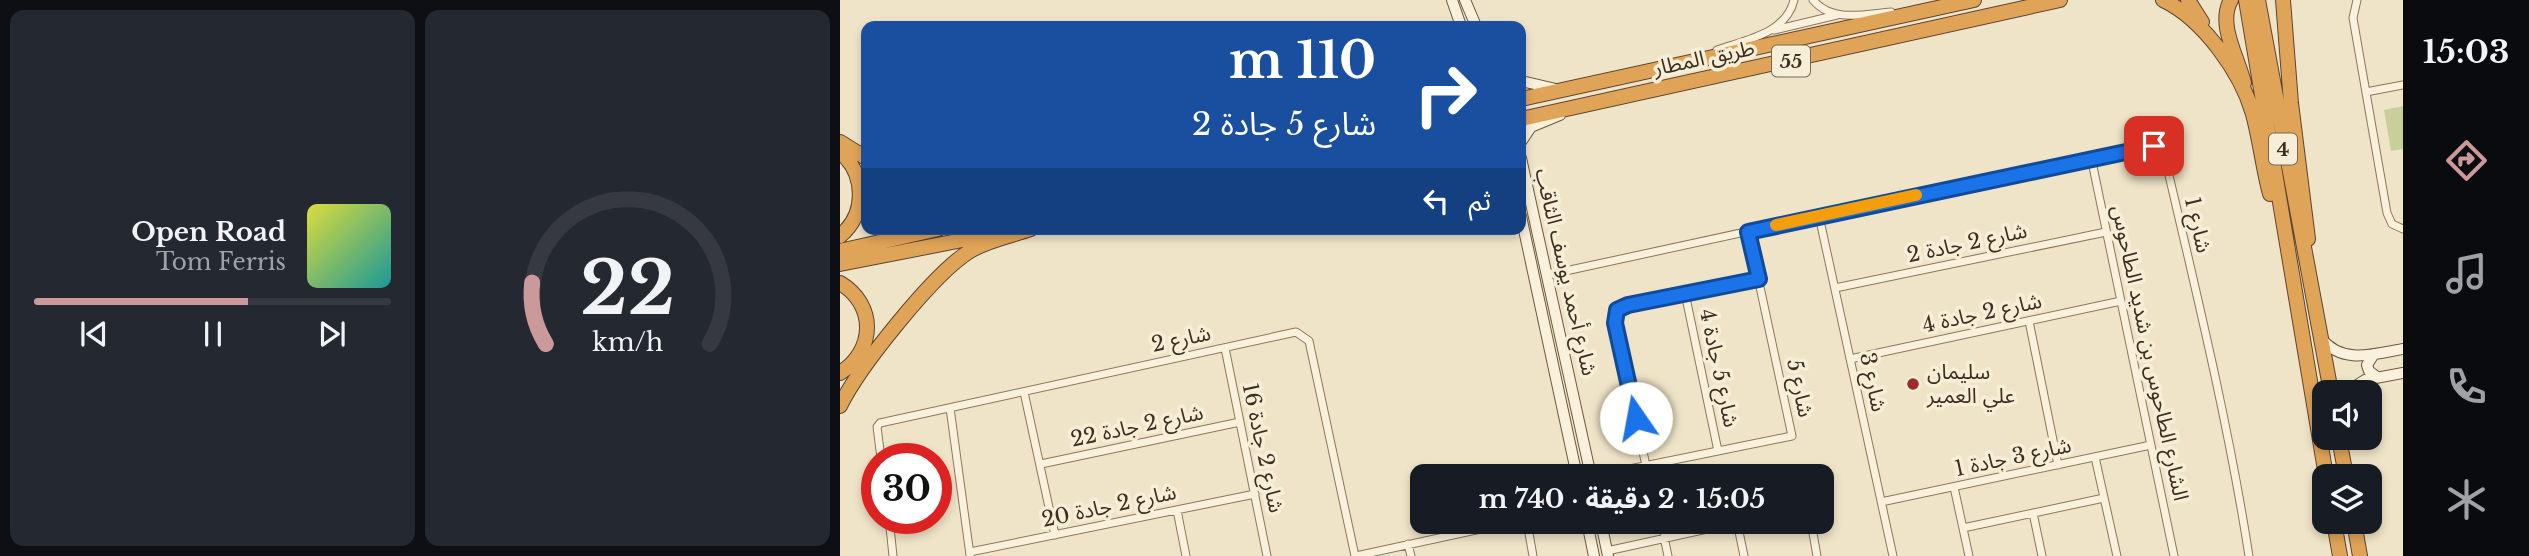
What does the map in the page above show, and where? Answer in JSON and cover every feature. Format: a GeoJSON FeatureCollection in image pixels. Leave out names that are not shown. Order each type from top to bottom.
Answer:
{"type":"FeatureCollection","features":[{"type":"Feature","properties":{"kind":"highway","name":"طريق المطار"},"geometry":{"type":"LineString","coordinates":[[1526,98],[1692,59],[1974,0]]}},
{"type":"Feature","properties":{"kind":"highway","name":"طريق المطار"},"geometry":{"type":"LineString","coordinates":[[1526,118],[2060,0]]}},
{"type":"Feature","properties":{"kind":"highway"},"geometry":{"type":"LineString","coordinates":[[2163,0],[2186,13],[2211,38]]}},
{"type":"Feature","properties":{"kind":"highway"},"geometry":{"type":"LineString","coordinates":[[2188,0],[2248,100]]}},
{"type":"Feature","properties":{"kind":"highway"},"geometry":{"type":"LineString","coordinates":[[2231,0],[2226,16],[2228,30],[2248,100],[2271,200],[2287,245]]}},
{"type":"Feature","properties":{"kind":"highway","name":"4"},"geometry":{"type":"LineString","coordinates":[[2246,0],[2258,37],[2329,380]]}},
{"type":"Feature","properties":{"kind":"highway","name":"4"},"geometry":{"type":"LineString","coordinates":[[2258,0],[2258,37],[2287,245],[2324,464]]}},
{"type":"Feature","properties":{"kind":"highway"},"geometry":{"type":"LineString","coordinates":[[2275,0],[2285,26]]}},
{"type":"Feature","properties":{"kind":"highway"},"geometry":{"type":"LineString","coordinates":[[2283,0],[2291,103],[2307,219],[2306,262]]}},
{"type":"Feature","properties":{"kind":"highway"},"geometry":{"type":"LineString","coordinates":[[2285,26],[2290,0]]}},
{"type":"Feature","properties":{"kind":"highway"},"geometry":{"type":"LineString","coordinates":[[840,142],[861,155]]}},
{"type":"Feature","properties":{"kind":"highway"},"geometry":{"type":"LineString","coordinates":[[840,152],[854,168],[860,191],[857,213],[840,236]]}},
{"type":"Feature","properties":{"kind":"highway"},"geometry":{"type":"LineString","coordinates":[[840,251],[911,235]]}},
{"type":"Feature","properties":{"kind":"highway"},"geometry":{"type":"LineString","coordinates":[[840,264],[986,235]]}},
{"type":"Feature","properties":{"kind":"highway"},"geometry":{"type":"LineString","coordinates":[[840,406],[865,366],[949,267],[973,249],[1014,235]]}},
{"type":"Feature","properties":{"kind":"highway"},"geometry":{"type":"LineString","coordinates":[[840,284],[860,302],[868,325],[866,342],[860,357],[840,373]]}},
{"type":"Feature","properties":{"kind":"highway"},"geometry":{"type":"LineString","coordinates":[[2335,534],[2340,556]]}},
{"type":"Feature","properties":{"kind":"highway"},"geometry":{"type":"LineString","coordinates":[[2356,534],[2360,556]]}},
{"type":"Feature","properties":{"kind":"street"},"geometry":{"type":"LineString","coordinates":[[1452,0],[1459,21]]}},
{"type":"Feature","properties":{"kind":"street"},"geometry":{"type":"LineString","coordinates":[[1465,0],[1474,21]]}},
{"type":"Feature","properties":{"kind":"street"},"geometry":{"type":"LineString","coordinates":[[1766,32],[1787,18],[1794,0]]}},
{"type":"Feature","properties":{"kind":"street"},"geometry":{"type":"LineString","coordinates":[[1813,0],[1821,9],[1838,15]]}},
{"type":"Feature","properties":{"kind":"street"},"geometry":{"type":"LineString","coordinates":[[2356,0],[2353,18],[2387,213],[2400,228]]}},
{"type":"Feature","properties":{"kind":"street"},"geometry":{"type":"LineString","coordinates":[[1692,59],[1766,32],[1838,15],[1920,10]]}},
{"type":"Feature","properties":{"kind":"street"},"geometry":{"type":"LineString","coordinates":[[1526,82],[1558,90]]}},
{"type":"Feature","properties":{"kind":"street"},"geometry":{"type":"LineString","coordinates":[[2367,92],[2403,85]]}},
{"type":"Feature","properties":{"kind":"street","name":"شارع أحمد يوسف الثاقب"},"geometry":{"type":"LineString","coordinates":[[1526,134],[1531,127],[1583,106]]}},
{"type":"Feature","properties":{"kind":"street","name":"شارع 1"},"geometry":{"type":"LineString","coordinates":[[1547,275],[2091,157],[2158,146],[2164,154],[2239,495],[2249,556]]}},
{"type":"Feature","properties":{"kind":"street","name":"الشارع الطاحوس بن شديد الطاحوس"},"geometry":{"type":"LineString","coordinates":[[2091,157],[2175,556]]}},
{"type":"Feature","properties":{"kind":"street","name":"شارع أحمد يوسف الثاقب"},"geometry":{"type":"LineString","coordinates":[[1526,181],[1589,464]]}},
{"type":"Feature","properties":{"kind":"street"},"geometry":{"type":"LineString","coordinates":[[1526,194],[1530,199]]}},
{"type":"Feature","properties":{"kind":"street","name":"شارع 3"},"geometry":{"type":"LineString","coordinates":[[1819,216],[1893,556]]}},
{"type":"Feature","properties":{"kind":"street","name":"شارع 5"},"geometry":{"type":"LineString","coordinates":[[1656,464],[1792,436],[1748,232]]}},
{"type":"Feature","properties":{"kind":"street","name":"شارع 2 جادة 2"},"geometry":{"type":"LineString","coordinates":[[1835,288],[2106,232]]}},
{"type":"Feature","properties":{"kind":"street","name":"شارع أحمد يوسف الثاقب"},"geometry":{"type":"LineString","coordinates":[[1525,235],[1574,464]]}},
{"type":"Feature","properties":{"kind":"street"},"geometry":{"type":"LineString","coordinates":[[1646,464],[1615,323],[1617,310],[1628,305],[1759,279]]}},
{"type":"Feature","properties":{"kind":"street","name":"شارع 5 جادة 4"},"geometry":{"type":"LineString","coordinates":[[1685,293],[1718,451]]}},
{"type":"Feature","properties":{"kind":"street","name":"شارع 2 جادة 4"},"geometry":{"type":"LineString","coordinates":[[1850,359],[2121,302]]}},
{"type":"Feature","properties":{"kind":"street"},"geometry":{"type":"LineString","coordinates":[[2029,321],[2058,465]]}},
{"type":"Feature","properties":{"kind":"street","name":"شارع 2"},"geometry":{"type":"LineString","coordinates":[[879,443],[877,427],[880,423],[1296,332],[1309,341],[1355,556]]}},
{"type":"Feature","properties":{"kind":"street"},"geometry":{"type":"LineString","coordinates":[[2320,337],[2332,349],[2342,354],[2374,354],[2403,349]]}},
{"type":"Feature","properties":{"kind":"street","name":"شارع 2 جادة 16"},"geometry":{"type":"LineString","coordinates":[[1225,348],[1267,556]]}},
{"type":"Feature","properties":{"kind":"street"},"geometry":{"type":"LineString","coordinates":[[2374,354],[2367,365],[2371,374],[2377,377]]}},
{"type":"Feature","properties":{"kind":"street"},"geometry":{"type":"LineString","coordinates":[[2367,380],[2403,373]]}},
{"type":"Feature","properties":{"kind":"street"},"geometry":{"type":"LineString","coordinates":[[1024,392],[1055,535]]}},
{"type":"Feature","properties":{"kind":"street"},"geometry":{"type":"LineString","coordinates":[[950,408],[970,554]]}},
{"type":"Feature","properties":{"kind":"street","name":"شارع 2 جادة 22"},"geometry":{"type":"LineString","coordinates":[[1041,464],[1240,422]]}},
{"type":"Feature","properties":{"kind":"street"},"geometry":{"type":"LineString","coordinates":[[1567,431],[1574,430],[1581,453],[1587,458]]}},
{"type":"Feature","properties":{"kind":"street","name":"شارع 3 جادة 1"},"geometry":{"type":"LineString","coordinates":[[1881,502],[2151,446]]}},
{"type":"Feature","properties":{"kind":"street"},"geometry":{"type":"LineString","coordinates":[[2095,457],[2117,556]]}},
{"type":"Feature","properties":{"kind":"street"},"geometry":{"type":"LineString","coordinates":[[1954,487],[1969,556]]}},
{"type":"Feature","properties":{"kind":"street","name":"شارع 2 جادة 20"},"geometry":{"type":"LineString","coordinates":[[970,554],[1255,494]]}},
{"type":"Feature","properties":{"kind":"street"},"geometry":{"type":"LineString","coordinates":[[1963,528],[2104,498]]}},
{"type":"Feature","properties":{"kind":"street"},"geometry":{"type":"LineString","coordinates":[[1177,510],[1186,556]]}},
{"type":"Feature","properties":{"kind":"street"},"geometry":{"type":"LineString","coordinates":[[2033,513],[2042,556]]}},
{"type":"Feature","properties":{"kind":"street"},"geometry":{"type":"LineString","coordinates":[[890,534],[893,556]]}},
{"type":"Feature","properties":{"kind":"street"},"geometry":{"type":"LineString","coordinates":[[1355,556],[1456,534]]}},
{"type":"Feature","properties":{"kind":"street"},"geometry":{"type":"LineString","coordinates":[[1529,534],[1534,556]]}},
{"type":"Feature","properties":{"kind":"street"},"geometry":{"type":"LineString","coordinates":[[1589,534],[1594,556]]}},
{"type":"Feature","properties":{"kind":"street"},"geometry":{"type":"LineString","coordinates":[[1604,534],[1608,553],[1679,534]]}},
{"type":"Feature","properties":{"kind":"street"},"geometry":{"type":"LineString","coordinates":[[1740,534],[1744,556]]}},
{"type":"Feature","properties":{"kind":"street"},"geometry":{"type":"LineString","coordinates":[[1813,534],[1817,556]]}},
{"type":"Feature","properties":{"kind":"street"},"geometry":{"type":"LineString","coordinates":[[2333,534],[2333,556]]}},
{"type":"Feature","properties":{"kind":"street"},"geometry":{"type":"LineString","coordinates":[[1664,537],[1668,556]]}},
{"type":"Feature","properties":{"kind":"street"},"geometry":{"type":"LineString","coordinates":[[1408,544],[1411,556]]}},
{"type":"Feature","properties":{"kind":"green space"},"geometry":{"type":"Polygon","coordinates":[[[2403,106],[2403,149],[2391,151],[2384,110],[2403,106]]]}},
{"type":"Feature","properties":{"kind":"slow traffic"},"geometry":{"type":"LineString","coordinates":[[1776,225],[1916,195]]}},
{"type":"Feature","properties":{"kind":"place","name":"سليمان علي العمير"},"geometry":{"type":"Point","coordinates":[1913,384]}},
{"type":"Feature","properties":{"kind":"route"},"geometry":{"type":"LineString","coordinates":[[1636,418],[1615,323],[1617,310],[1628,305],[1759,279],[1748,232],[2091,157],[2154,146]]}}]}
